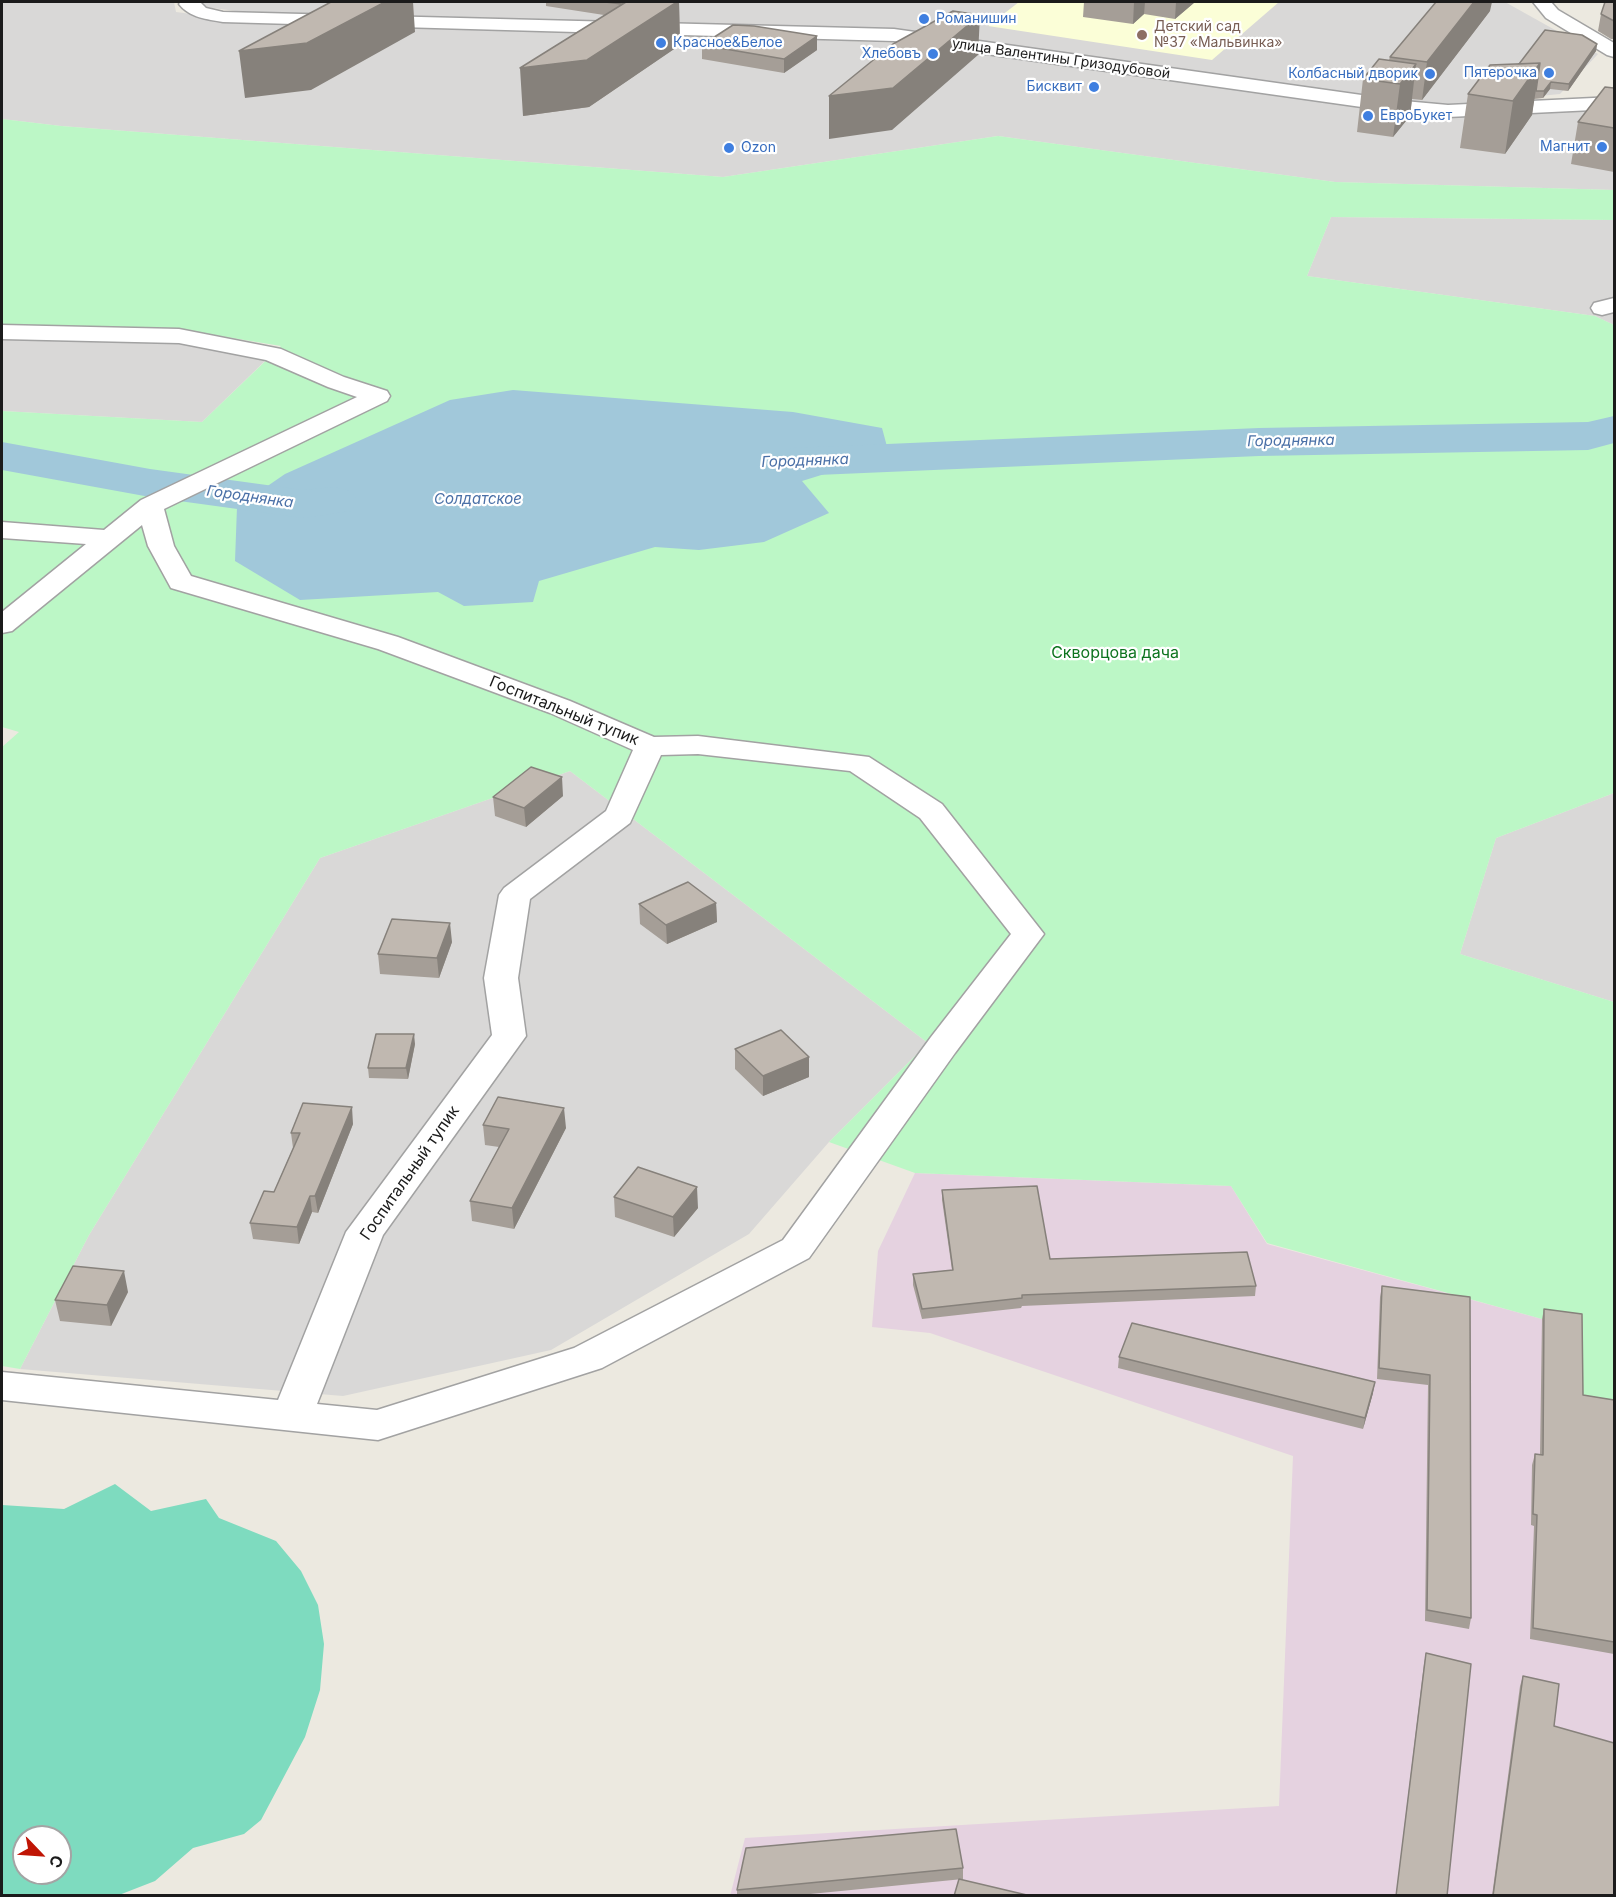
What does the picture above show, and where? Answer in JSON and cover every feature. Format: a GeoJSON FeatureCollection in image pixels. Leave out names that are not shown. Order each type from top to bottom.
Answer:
{"type":"FeatureCollection","features":[{"type":"Feature","properties":{"kind":"street","name":"улица Валентины Гризодубовой"},"geometry":{"type":"LineString","coordinates":[[191,2],[188,4],[200,12],[223,17],[894,35],[1215,81],[1448,111],[1614,103]]}},
{"type":"Feature","properties":{"kind":"street"},"geometry":{"type":"LineString","coordinates":[[1542,2],[1552,14],[1614,51]]}},
{"type":"Feature","properties":{"kind":"street"},"geometry":{"type":"LineString","coordinates":[[2,332],[179,336],[273,354],[336,382],[378,396],[150,506],[2,625]]}},
{"type":"Feature","properties":{"kind":"street","name":"Госпитальный тупик"},"geometry":{"type":"LineString","coordinates":[[150,506],[161,546],[181,582],[388,643],[560,707],[650,746],[619,816],[515,895],[501,978],[508,1036],[365,1232],[292,1416]]}},
{"type":"Feature","properties":{"kind":"street"},"geometry":{"type":"LineString","coordinates":[[2,530],[110,538]]}},
{"type":"Feature","properties":{"kind":"street"},"geometry":{"type":"LineString","coordinates":[[2,1386],[378,1425],[588,1358],[796,1249],[943,1045],[1028,934],[931,811],[858,763],[698,745],[650,746]]}},
{"type":"Feature","properties":{"kind":"shaded area"},"geometry":{"type":"Polygon","coordinates":[[[2,2],[174,2],[176,12],[239,20],[976,46],[1245,89],[1474,118],[1568,103],[1614,107],[1614,190],[1335,182],[998,136],[723,177],[61,126],[2,119],[2,2]]]}},
{"type":"Feature","properties":{"kind":"shaded area"},"geometry":{"type":"Polygon","coordinates":[[[190,2],[1505,2],[1598,54],[1560,94],[1441,106],[960,38],[244,12],[188,5],[190,2]]]}},
{"type":"Feature","properties":{"kind":"shaded area","name":"Детский сад №37 «Мальвинка»"},"geometry":{"type":"Polygon","coordinates":[[[1019,2],[1279,2],[1212,60],[988,26],[1019,2]]]}},
{"type":"Feature","properties":{"kind":"shaded area"},"geometry":{"type":"Polygon","coordinates":[[[1331,217],[1614,220],[1614,325],[1595,316],[1307,276],[1331,217]]]}},
{"type":"Feature","properties":{"kind":"shaded area"},"geometry":{"type":"Polygon","coordinates":[[[2,340],[174,343],[266,360],[202,422],[2,411],[2,340]]]}},
{"type":"Feature","properties":{"kind":"shaded area"},"geometry":{"type":"Polygon","coordinates":[[[570,771],[928,1043],[829,1142],[749,1234],[551,1350],[343,1396],[20,1369],[89,1235],[320,858],[570,771]]]}},
{"type":"Feature","properties":{"kind":"shaded area"},"geometry":{"type":"Polygon","coordinates":[[[1614,793],[1614,1002],[1460,954],[1496,838],[1614,793]]]}},
{"type":"Feature","properties":{"kind":"shaded area"},"geometry":{"type":"Polygon","coordinates":[[[915,1173],[1231,1186],[1267,1244],[1542,1319],[1580,1325],[1614,1411],[1614,1895],[730,1896],[745,1838],[1279,1806],[1293,1456],[930,1333],[872,1327],[878,1251],[915,1173]]]}},
{"type":"Feature","properties":{"kind":"green space","name":"Скворцова дача"},"geometry":{"type":"Polygon","coordinates":[[[2,119],[61,126],[723,177],[998,136],[1335,182],[1614,190],[1614,220],[1331,217],[1307,276],[1595,316],[1614,325],[1614,793],[1496,838],[1460,954],[1614,1002],[1614,1411],[1580,1406],[1580,1325],[1542,1319],[1267,1243],[1231,1186],[915,1173],[829,1142],[928,1043],[570,771],[320,858],[89,1235],[20,1369],[2,1366],[2,747],[19,732],[2,727],[2,411],[202,422],[281,346],[178,329],[2,326],[2,119]]]}},
{"type":"Feature","properties":{"kind":"green space"},"geometry":{"type":"Polygon","coordinates":[[[115,1484],[151,1511],[206,1499],[219,1518],[276,1541],[301,1571],[318,1605],[324,1644],[320,1690],[305,1737],[261,1820],[244,1834],[193,1848],[155,1881],[119,1895],[2,1895],[2,1505],[64,1509],[115,1484]]]}},
{"type":"Feature","properties":{"kind":"water","name":"Солдатское"},"geometry":{"type":"Polygon","coordinates":[[[513,390],[793,412],[882,428],[889,454],[802,481],[829,513],[764,542],[699,550],[655,547],[539,581],[533,602],[464,606],[438,592],[300,600],[235,561],[237,507],[285,474],[450,400],[513,390]]]}},
{"type":"Feature","properties":{"kind":"building"},"geometry":{"type":"Polygon","coordinates":[[[331,2],[385,2],[307,43],[239,51],[331,2]]]}},
{"type":"Feature","properties":{"kind":"building"},"geometry":{"type":"Polygon","coordinates":[[[626,2],[677,2],[587,60],[520,68],[626,2]]]}},
{"type":"Feature","properties":{"kind":"building"},"geometry":{"type":"Polygon","coordinates":[[[1436,2],[1474,2],[1427,62],[1390,57],[1436,2]]]}},
{"type":"Feature","properties":{"kind":"building"},"geometry":{"type":"Polygon","coordinates":[[[1605,2],[1614,2],[1614,21],[1601,14],[1605,2]]]}},
{"type":"Feature","properties":{"kind":"building"},"geometry":{"type":"Polygon","coordinates":[[[953,11],[980,15],[893,88],[829,96],[893,44],[953,11]]]}},
{"type":"Feature","properties":{"kind":"building"},"geometry":{"type":"Polygon","coordinates":[[[733,25],[817,36],[784,59],[702,45],[733,25]]]}},
{"type":"Feature","properties":{"kind":"building","name":"Пятерочка"},"geometry":{"type":"Polygon","coordinates":[[[1545,30],[1582,35],[1597,44],[1569,84],[1551,82],[1544,91],[1536,91],[1540,63],[1519,64],[1545,30]]]}},
{"type":"Feature","properties":{"kind":"building"},"geometry":{"type":"Polygon","coordinates":[[[1379,59],[1416,64],[1400,84],[1363,79],[1379,59]]]}},
{"type":"Feature","properties":{"kind":"building"},"geometry":{"type":"Polygon","coordinates":[[[1540,63],[1513,101],[1468,94],[1490,65],[1540,63]]]}},
{"type":"Feature","properties":{"kind":"building"},"geometry":{"type":"Polygon","coordinates":[[[1605,87],[1614,88],[1614,128],[1578,122],[1605,87]]]}},
{"type":"Feature","properties":{"kind":"building"},"geometry":{"type":"Polygon","coordinates":[[[531,767],[562,777],[524,808],[493,797],[531,767]]]}},
{"type":"Feature","properties":{"kind":"building"},"geometry":{"type":"Polygon","coordinates":[[[688,882],[716,903],[666,925],[639,904],[688,882]]]}},
{"type":"Feature","properties":{"kind":"building"},"geometry":{"type":"Polygon","coordinates":[[[392,919],[450,923],[437,958],[378,954],[392,919]]]}},
{"type":"Feature","properties":{"kind":"building"},"geometry":{"type":"Polygon","coordinates":[[[781,1030],[809,1057],[763,1076],[735,1049],[781,1030]]]}},
{"type":"Feature","properties":{"kind":"building"},"geometry":{"type":"Polygon","coordinates":[[[376,1034],[414,1034],[406,1068],[368,1068],[376,1034]]]}},
{"type":"Feature","properties":{"kind":"building"},"geometry":{"type":"Polygon","coordinates":[[[498,1097],[564,1108],[512,1208],[470,1201],[509,1129],[483,1125],[498,1097]]]}},
{"type":"Feature","properties":{"kind":"building"},"geometry":{"type":"Polygon","coordinates":[[[303,1103],[352,1107],[315,1196],[310,1196],[297,1227],[250,1223],[264,1191],[274,1192],[300,1133],[291,1133],[303,1103]]]}},
{"type":"Feature","properties":{"kind":"building"},"geometry":{"type":"Polygon","coordinates":[[[638,1167],[697,1187],[673,1217],[614,1197],[638,1167]]]}},
{"type":"Feature","properties":{"kind":"building"},"geometry":{"type":"Polygon","coordinates":[[[1037,1186],[1050,1259],[1247,1252],[1256,1286],[1022,1295],[1022,1298],[922,1309],[913,1274],[953,1270],[942,1190],[1037,1186]]]}},
{"type":"Feature","properties":{"kind":"building"},"geometry":{"type":"Polygon","coordinates":[[[73,1266],[124,1271],[107,1305],[55,1300],[73,1266]]]}},
{"type":"Feature","properties":{"kind":"building"},"geometry":{"type":"Polygon","coordinates":[[[1382,1286],[1470,1297],[1471,1618],[1427,1610],[1430,1375],[1379,1368],[1382,1286]]]}},
{"type":"Feature","properties":{"kind":"building"},"geometry":{"type":"Polygon","coordinates":[[[1544,1309],[1582,1314],[1583,1395],[1614,1400],[1614,1642],[1533,1628],[1537,1515],[1533,1514],[1535,1454],[1543,1455],[1544,1309]]]}},
{"type":"Feature","properties":{"kind":"building"},"geometry":{"type":"Polygon","coordinates":[[[1132,1323],[1375,1382],[1365,1418],[1119,1357],[1132,1323]]]}},
{"type":"Feature","properties":{"kind":"building"},"geometry":{"type":"Polygon","coordinates":[[[1426,1653],[1471,1664],[1447,1896],[1396,1896],[1426,1653]]]}},
{"type":"Feature","properties":{"kind":"building"},"geometry":{"type":"Polygon","coordinates":[[[1523,1676],[1559,1684],[1554,1726],[1614,1743],[1614,1896],[1493,1896],[1523,1676]]]}},
{"type":"Feature","properties":{"kind":"building"},"geometry":{"type":"Polygon","coordinates":[[[956,1829],[963,1868],[737,1890],[746,1848],[956,1829]]]}},
{"type":"Feature","properties":{"kind":"building"},"geometry":{"type":"Polygon","coordinates":[[[959,1879],[1031,1896],[954,1896],[959,1879]]]}},
{"type":"Feature","properties":{"kind":"waterway","name":"Городнянка"},"geometry":{"type":"LineString","coordinates":[[794,462],[1259,442],[1588,436],[1614,430]]}},
{"type":"Feature","properties":{"kind":"waterway","name":"Городнянка"},"geometry":{"type":"LineString","coordinates":[[2,456],[150,483],[303,504],[334,501]]}},
{"type":"Feature","properties":{"kind":"place","name":"Романишин"},"geometry":{"type":"Point","coordinates":[924,19]}},
{"type":"Feature","properties":{"kind":"place","name":"Детский сад №37 «Мальвинка»"},"geometry":{"type":"Point","coordinates":[1142,35]}},
{"type":"Feature","properties":{"kind":"place","name":"Красное&Белое"},"geometry":{"type":"Point","coordinates":[661,43]}},
{"type":"Feature","properties":{"kind":"place","name":"Хлебовъ"},"geometry":{"type":"Point","coordinates":[933,54]}},
{"type":"Feature","properties":{"kind":"place","name":"Пятерочка"},"geometry":{"type":"Point","coordinates":[1549,73]}},
{"type":"Feature","properties":{"kind":"place","name":"Колбасный дворик"},"geometry":{"type":"Point","coordinates":[1430,74]}},
{"type":"Feature","properties":{"kind":"place","name":"Бисквит"},"geometry":{"type":"Point","coordinates":[1094,87]}},
{"type":"Feature","properties":{"kind":"place","name":"ЕвроБукет"},"geometry":{"type":"Point","coordinates":[1368,116]}},
{"type":"Feature","properties":{"kind":"place","name":"Магнит"},"geometry":{"type":"Point","coordinates":[1602,147]}},
{"type":"Feature","properties":{"kind":"place","name":"Ozon"},"geometry":{"type":"Point","coordinates":[729,148]}}]}
